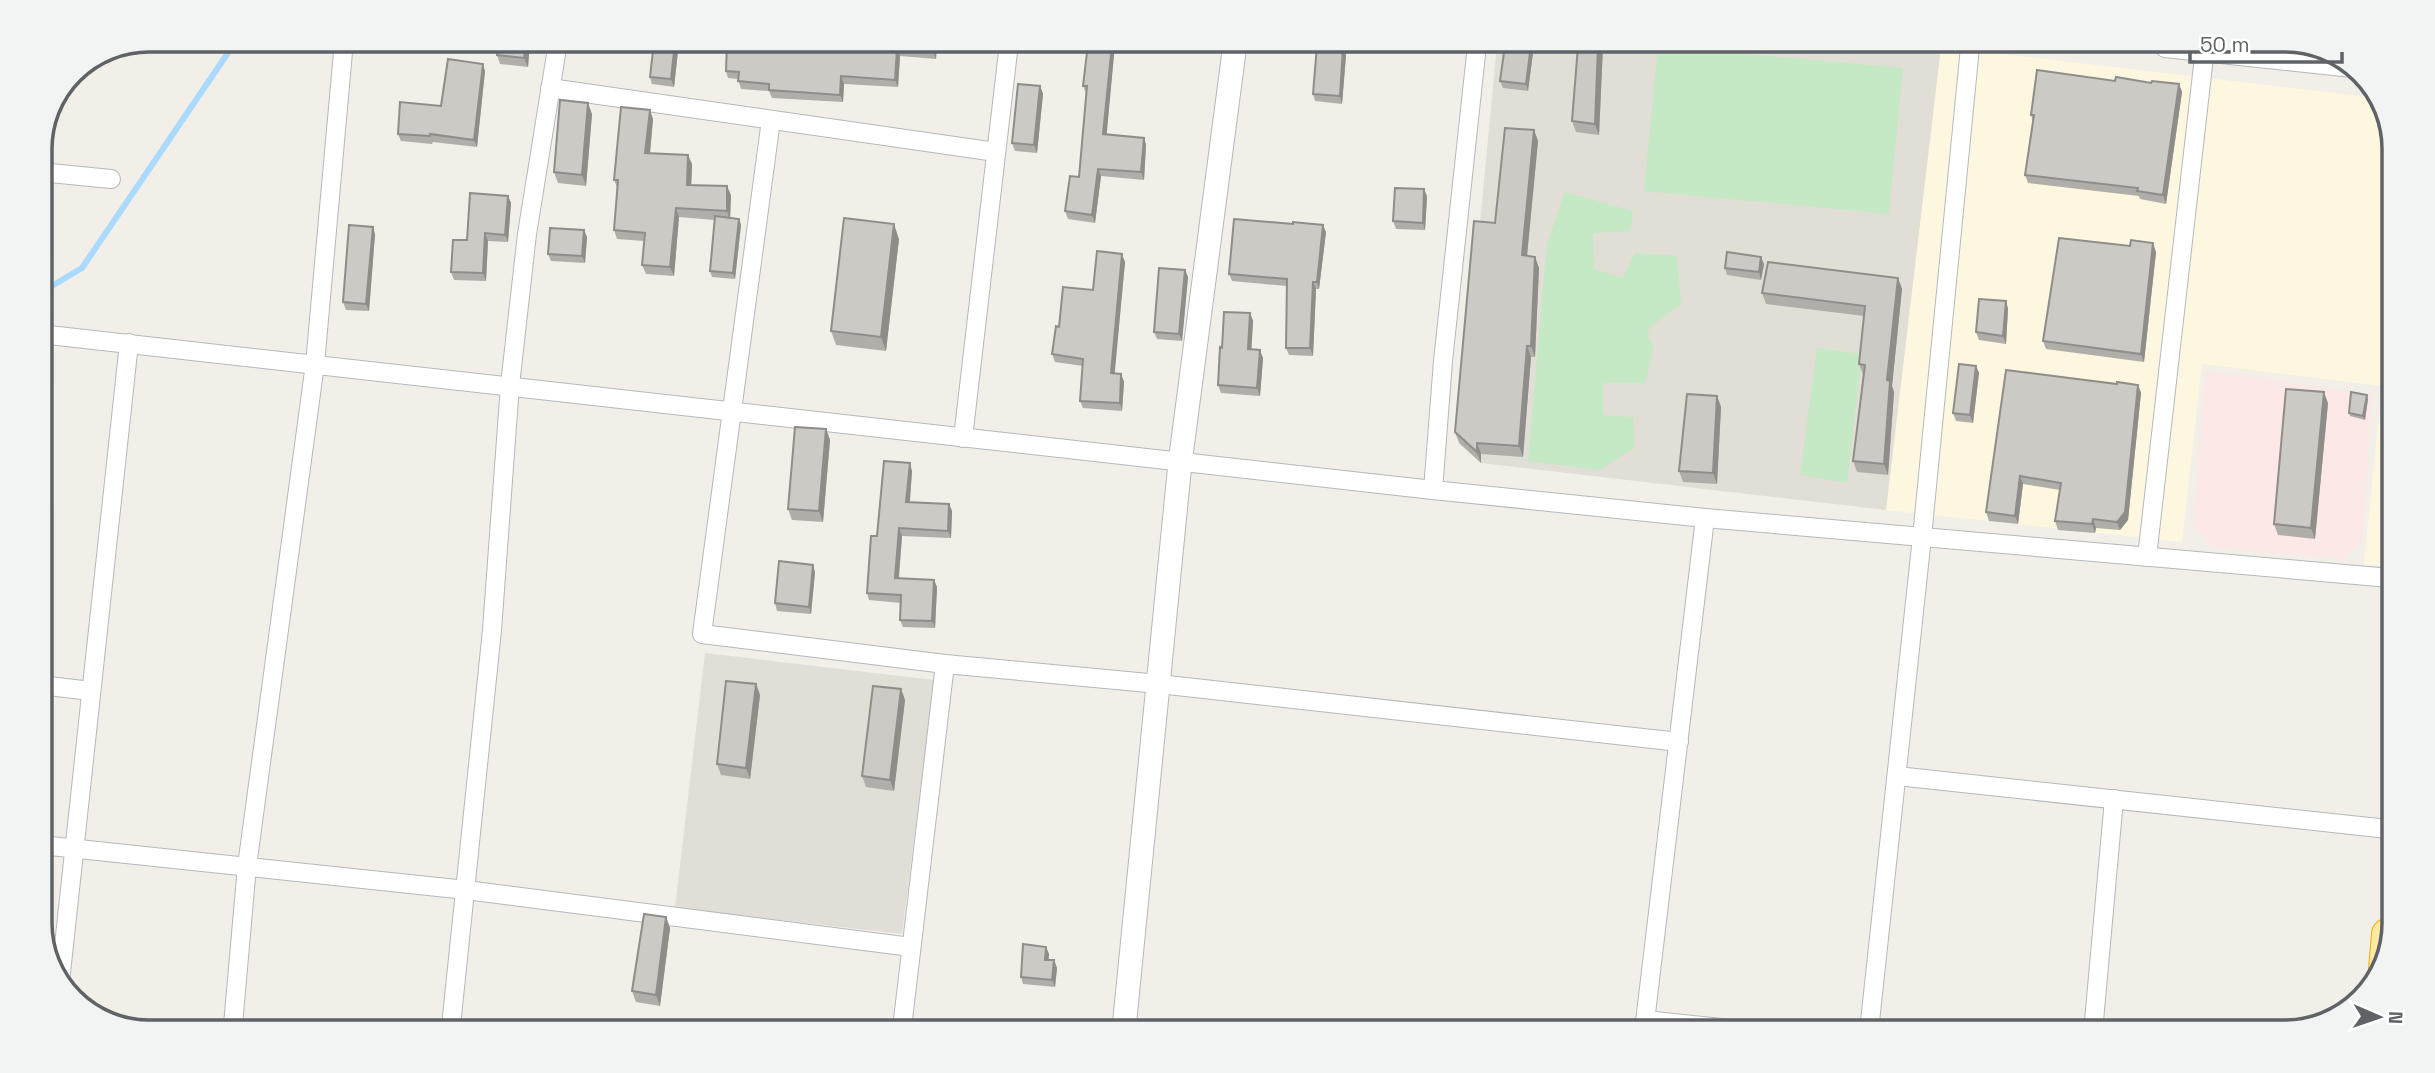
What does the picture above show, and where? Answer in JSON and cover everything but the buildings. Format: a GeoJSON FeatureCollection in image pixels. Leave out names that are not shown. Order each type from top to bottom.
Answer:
{"type":"FeatureCollection","features":[{"type":"Feature","properties":{"kind":"street"},"geometry":{"type":"LineString","coordinates":[[233,1020],[247,866],[315,364],[343,52]]}},
{"type":"Feature","properties":{"kind":"street"},"geometry":{"type":"LineString","coordinates":[[452,1020],[502,509],[510,385],[527,234],[556,52]]}},
{"type":"Feature","properties":{"kind":"street"},"geometry":{"type":"LineString","coordinates":[[963,438],[1008,52]]}},
{"type":"Feature","properties":{"kind":"street"},"geometry":{"type":"LineString","coordinates":[[1125,1020],[1180,463],[1234,52]]}},
{"type":"Feature","properties":{"kind":"street"},"geometry":{"type":"LineString","coordinates":[[1433,490],[1443,361],[1476,52]]}},
{"type":"Feature","properties":{"kind":"street"},"geometry":{"type":"LineString","coordinates":[[1870,1020],[1922,537],[1970,52]]}},
{"type":"Feature","properties":{"kind":"street"},"geometry":{"type":"LineString","coordinates":[[2147,557],[2204,52]]}},
{"type":"Feature","properties":{"kind":"street"},"geometry":{"type":"LineString","coordinates":[[2220,52],[2335,66]]}},
{"type":"Feature","properties":{"kind":"street"},"geometry":{"type":"LineString","coordinates":[[550,88],[996,152]]}},
{"type":"Feature","properties":{"kind":"street"},"geometry":{"type":"LineString","coordinates":[[771,120],[702,634],[945,664],[1159,684],[1679,742]]}},
{"type":"Feature","properties":{"kind":"street"},"geometry":{"type":"LineString","coordinates":[[53,173],[111,179]]}},
{"type":"Feature","properties":{"kind":"street"},"geometry":{"type":"LineString","coordinates":[[53,335],[1433,490],[1705,518],[2382,577]]}},
{"type":"Feature","properties":{"kind":"street"},"geometry":{"type":"LineString","coordinates":[[62,966],[129,344]]}},
{"type":"Feature","properties":{"kind":"street"},"geometry":{"type":"LineString","coordinates":[[1646,1020],[1705,518]]}},
{"type":"Feature","properties":{"kind":"street"},"geometry":{"type":"LineString","coordinates":[[903,1020],[945,664]]}},
{"type":"Feature","properties":{"kind":"street"},"geometry":{"type":"LineString","coordinates":[[53,686],[92,691]]}},
{"type":"Feature","properties":{"kind":"street"},"geometry":{"type":"LineString","coordinates":[[1897,776],[2382,829]]}},
{"type":"Feature","properties":{"kind":"street"},"geometry":{"type":"LineString","coordinates":[[2094,1020],[2114,799]]}},
{"type":"Feature","properties":{"kind":"street"},"geometry":{"type":"LineString","coordinates":[[53,847],[466,890],[911,947]]}},
{"type":"Feature","properties":{"kind":"shaded area"},"geometry":{"type":"Polygon","coordinates":[[[1496,52],[1940,52],[1886,510],[1481,463],[1459,443],[1496,52]]]}},
{"type":"Feature","properties":{"kind":"shaded area"},"geometry":{"type":"Polygon","coordinates":[[[1940,52],[1984,52],[2366,97],[2373,106],[2381,130],[2382,143],[2382,386],[2202,364],[2182,542],[1886,510],[1940,52]]]}},
{"type":"Feature","properties":{"kind":"shaded area"},"geometry":{"type":"Polygon","coordinates":[[[2206,371],[2372,394],[2362,542],[2342,559],[2212,547],[2193,524],[2206,371]]]}},
{"type":"Feature","properties":{"kind":"shaded area"},"geometry":{"type":"Polygon","coordinates":[[[2382,386],[2382,566],[2364,564],[2382,386]]]}},
{"type":"Feature","properties":{"kind":"shaded area"},"geometry":{"type":"Polygon","coordinates":[[[705,653],[934,680],[902,934],[675,908],[705,653]]]}},
{"type":"Feature","properties":{"kind":"green space"},"geometry":{"type":"Polygon","coordinates":[[[1657,52],[1725,52],[1903,68],[1889,214],[1644,191],[1657,52]]]}},
{"type":"Feature","properties":{"kind":"green space"},"geometry":{"type":"Polygon","coordinates":[[[1565,192],[1633,211],[1630,231],[1593,233],[1594,269],[1623,278],[1635,253],[1677,256],[1681,304],[1647,332],[1653,349],[1645,383],[1603,383],[1603,415],[1633,417],[1635,447],[1600,470],[1528,461],[1547,244],[1565,192]]]}},
{"type":"Feature","properties":{"kind":"green space"},"geometry":{"type":"Polygon","coordinates":[[[1817,348],[1862,354],[1847,483],[1800,475],[1817,348]]]}},
{"type":"Feature","properties":{"kind":"waterway"},"geometry":{"type":"LineString","coordinates":[[53,285],[82,268],[229,52]]}}]}
